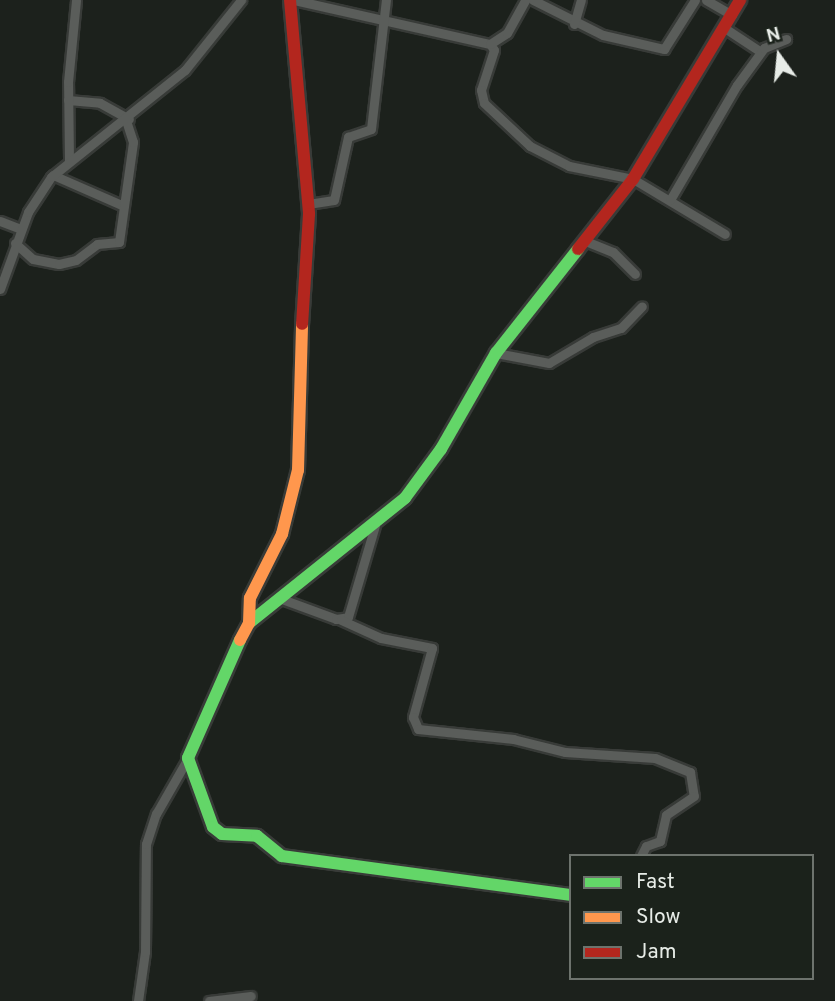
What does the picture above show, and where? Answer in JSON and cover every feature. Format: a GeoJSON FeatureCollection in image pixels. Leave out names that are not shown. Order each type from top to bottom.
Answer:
{"type":"FeatureCollection","features":[{"type":"Feature","properties":{"kind":"street"},"geometry":{"type":"LineString","coordinates":[[69,160],[68,100],[76,0]]}},
{"type":"Feature","properties":{"kind":"street"},"geometry":{"type":"LineString","coordinates":[[0,289],[21,229],[53,175],[69,160],[127,120],[198,57],[241,0]]}},
{"type":"Feature","properties":{"kind":"street"},"geometry":{"type":"LineString","coordinates":[[138,1001],[145,952],[146,844],[156,814],[188,758],[220,677],[249,623],[255,585],[282,534],[295,498],[308,204],[292,0],[381,17],[490,44],[494,50],[481,90],[490,109],[538,152],[569,166],[633,180],[725,234]]}},
{"type":"Feature","properties":{"kind":"street"},"geometry":{"type":"LineString","coordinates":[[308,204],[334,200],[348,137],[372,129],[381,17],[386,0]]}},
{"type":"Feature","properties":{"kind":"street"},"geometry":{"type":"LineString","coordinates":[[490,44],[507,33],[525,0]]}},
{"type":"Feature","properties":{"kind":"street"},"geometry":{"type":"LineString","coordinates":[[533,0],[575,24],[664,49],[695,0]]}},
{"type":"Feature","properties":{"kind":"street"},"geometry":{"type":"LineString","coordinates":[[575,24],[581,0]]}},
{"type":"Feature","properties":{"kind":"street"},"geometry":{"type":"LineString","coordinates":[[706,0],[732,15]]}},
{"type":"Feature","properties":{"kind":"street"},"geometry":{"type":"LineString","coordinates":[[249,623],[375,525],[405,498],[441,449],[496,353],[633,180],[740,0]]}},
{"type":"Feature","properties":{"kind":"street"},"geometry":{"type":"LineString","coordinates":[[723,27],[761,52]]}},
{"type":"Feature","properties":{"kind":"street"},"geometry":{"type":"LineString","coordinates":[[670,200],[708,129],[761,52],[786,38]]}},
{"type":"Feature","properties":{"kind":"street"},"geometry":{"type":"LineString","coordinates":[[15,243],[40,262],[76,260],[97,244],[119,242],[133,142],[127,120],[100,103],[68,100]]}},
{"type":"Feature","properties":{"kind":"street"},"geometry":{"type":"LineString","coordinates":[[53,175],[124,206]]}},
{"type":"Feature","properties":{"kind":"street"},"geometry":{"type":"LineString","coordinates":[[0,221],[21,229]]}},
{"type":"Feature","properties":{"kind":"street"},"geometry":{"type":"LineString","coordinates":[[583,240],[613,252],[635,274]]}},
{"type":"Feature","properties":{"kind":"street"},"geometry":{"type":"LineString","coordinates":[[496,353],[549,363],[593,337],[621,328],[642,306]]}},
{"type":"Feature","properties":{"kind":"street"},"geometry":{"type":"LineString","coordinates":[[341,620],[353,608],[375,525]]}},
{"type":"Feature","properties":{"kind":"street"},"geometry":{"type":"LineString","coordinates":[[279,598],[341,620],[381,638],[432,649],[414,717],[418,729],[513,739],[565,752],[655,758],[690,772],[694,796],[666,815],[660,841],[644,848],[642,854]]}},
{"type":"Feature","properties":{"kind":"street"},"geometry":{"type":"LineString","coordinates":[[188,758],[213,827],[222,834],[257,836],[282,856],[569,895]]}},
{"type":"Feature","properties":{"kind":"street"},"geometry":{"type":"LineString","coordinates":[[209,1001],[251,996]]}},
{"type":"Feature","properties":{"kind":"traffic: fast"},"geometry":{"type":"LineString","coordinates":[[249,623],[405,498],[441,449],[496,353],[578,249]]}},
{"type":"Feature","properties":{"kind":"traffic: fast"},"geometry":{"type":"LineString","coordinates":[[240,640],[188,758],[213,827],[222,834],[257,836],[282,856],[569,895]]}},
{"type":"Feature","properties":{"kind":"traffic: slow"},"geometry":{"type":"LineString","coordinates":[[240,640],[249,623],[250,598],[282,534],[298,470],[302,324]]}},
{"type":"Feature","properties":{"kind":"traffic: jam"},"geometry":{"type":"LineString","coordinates":[[290,0],[309,214],[302,324]]}},
{"type":"Feature","properties":{"kind":"traffic: jam"},"geometry":{"type":"LineString","coordinates":[[578,249],[633,179],[740,0]]}}]}
